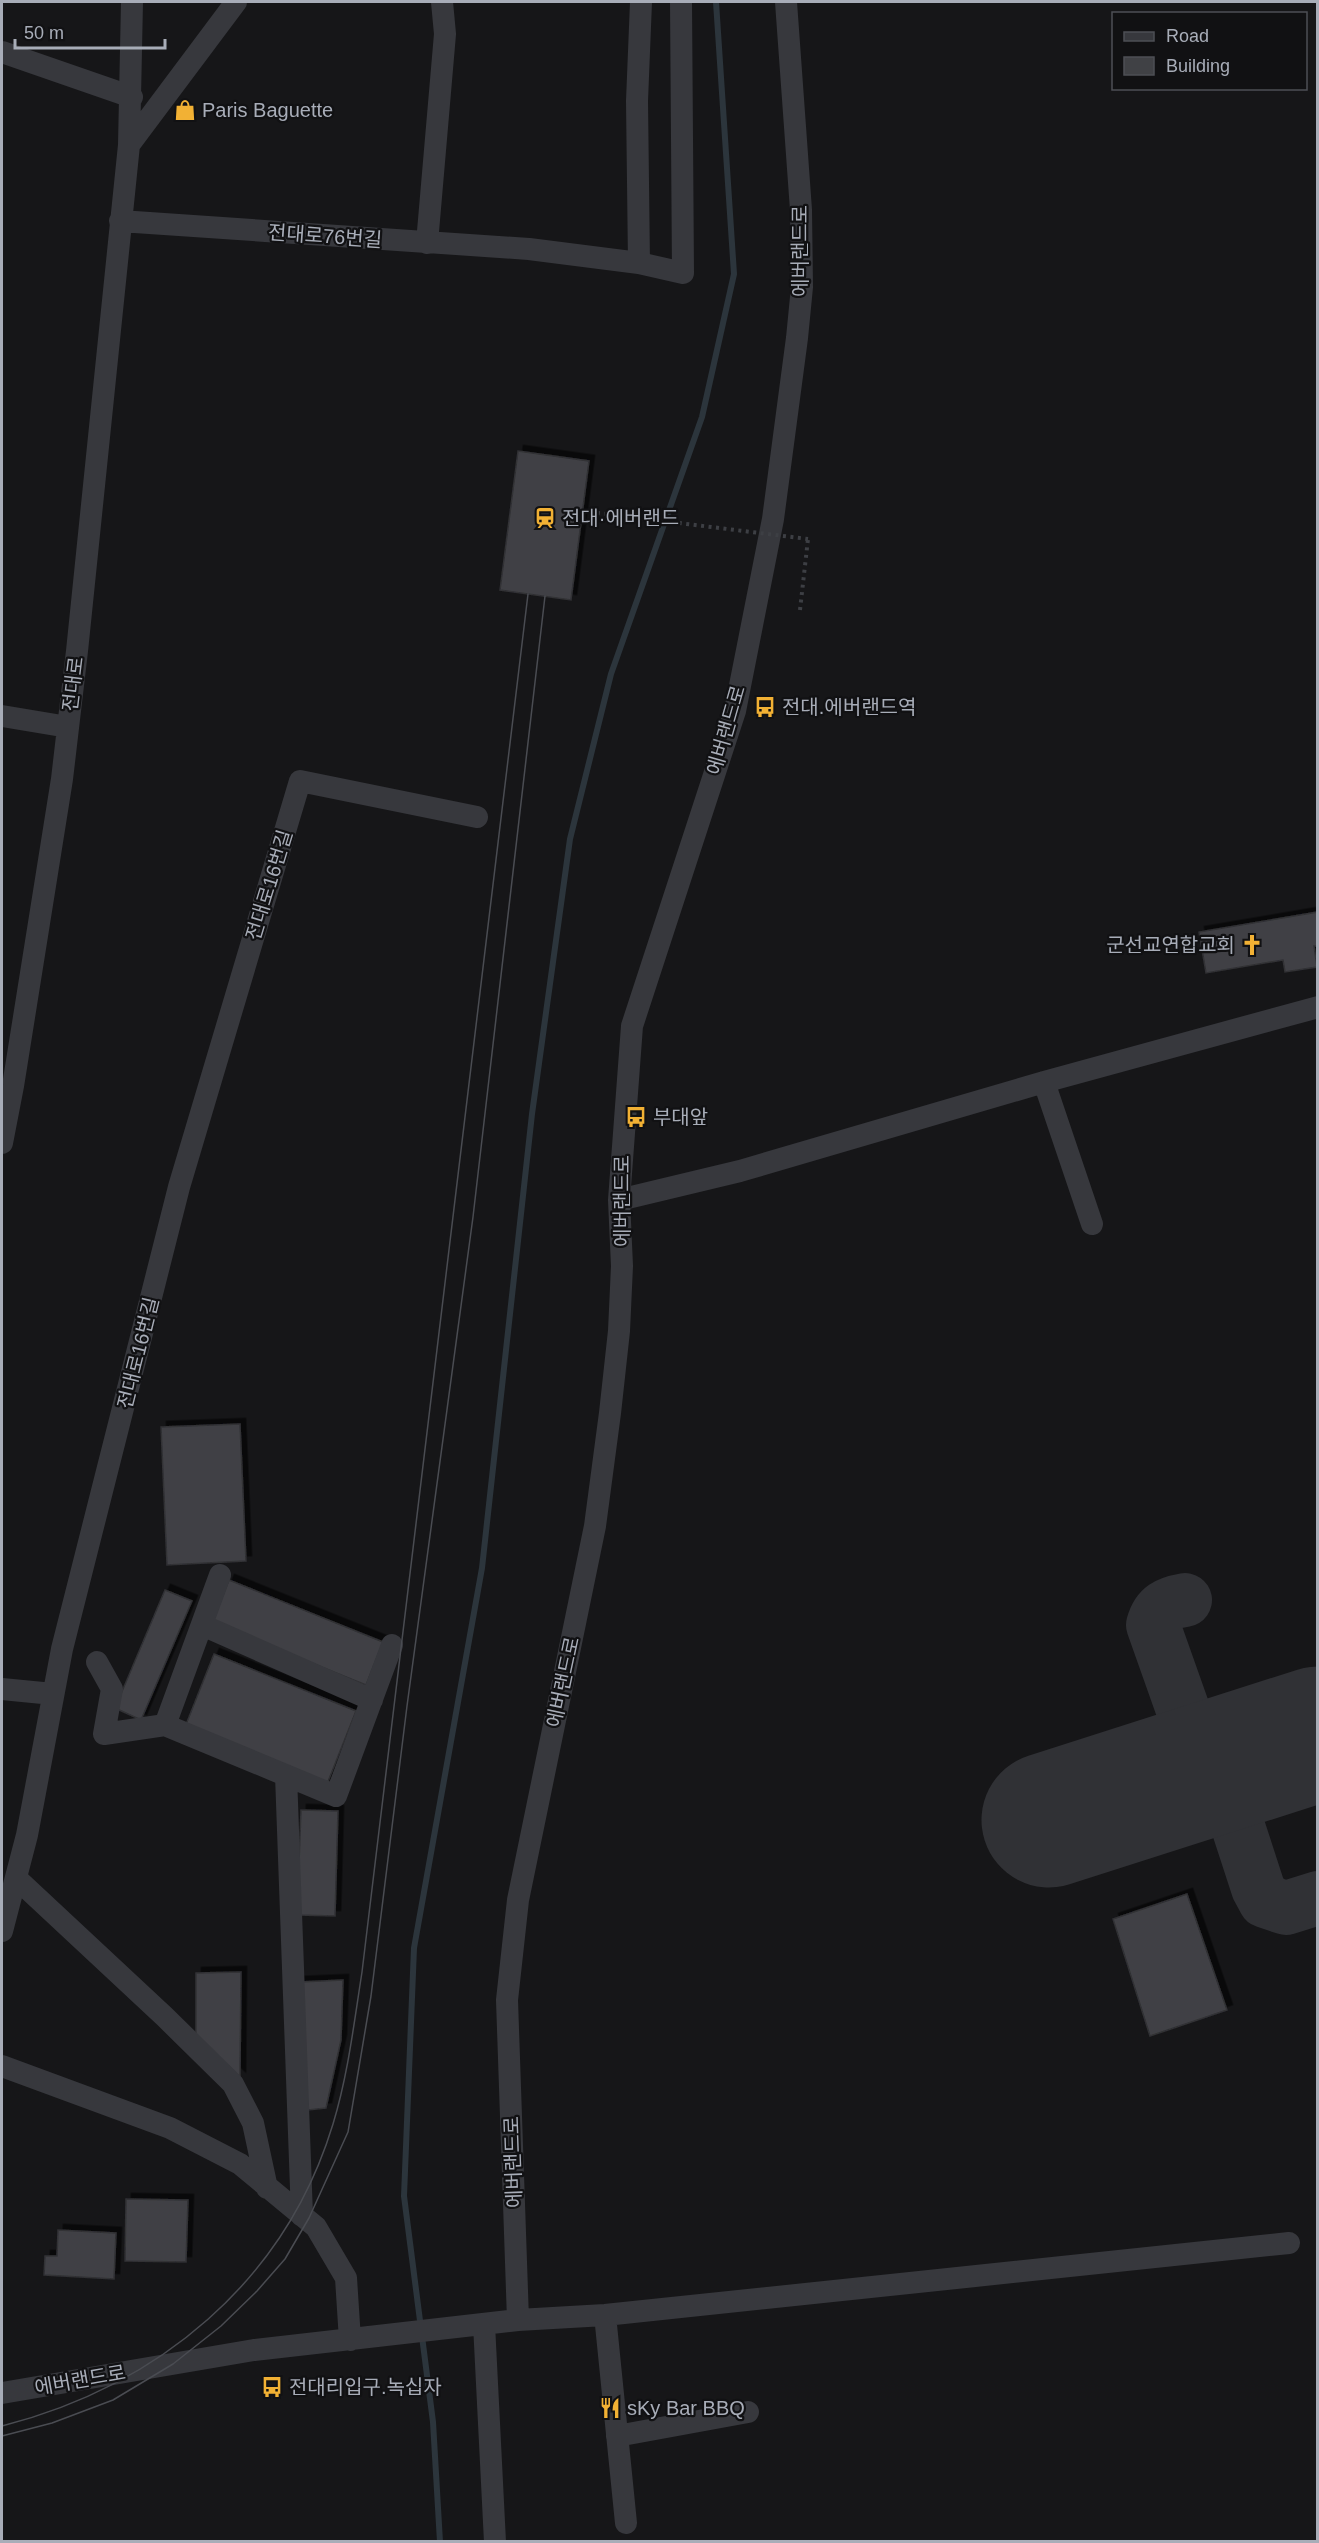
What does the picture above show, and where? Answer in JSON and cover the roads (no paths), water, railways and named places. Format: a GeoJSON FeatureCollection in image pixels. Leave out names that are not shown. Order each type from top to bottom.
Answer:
{"type":"FeatureCollection","features":[{"type":"Feature","properties":{"kind":"street","name":"전대로"},"geometry":{"type":"LineString","coordinates":[[2,1143],[15,1075],[68,728],[129,145],[132,97],[132,2]]}},
{"type":"Feature","properties":{"kind":"street"},"geometry":{"type":"LineString","coordinates":[[129,145],[236,2]]}},
{"type":"Feature","properties":{"kind":"street"},"geometry":{"type":"LineString","coordinates":[[427,243],[445,34],[442,2]]}},
{"type":"Feature","properties":{"kind":"street"},"geometry":{"type":"LineString","coordinates":[[639,263],[637,101],[641,2]]}},
{"type":"Feature","properties":{"kind":"street","name":"전대로76번길"},"geometry":{"type":"LineString","coordinates":[[120,221],[529,249],[639,263],[683,273],[681,2]]}},
{"type":"Feature","properties":{"kind":"street","name":"에버랜드로"},"geometry":{"type":"LineString","coordinates":[[518,2320],[507,2000],[518,1900],[597,1514],[619,1331],[622,1266],[619,1200],[632,1026],[735,711],[773,519],[802,287],[801,210],[786,2]]}},
{"type":"Feature","properties":{"kind":"street"},"geometry":{"type":"LineString","coordinates":[[2,52],[132,97]]}},
{"type":"Feature","properties":{"kind":"street"},"geometry":{"type":"LineString","coordinates":[[2,716],[68,728]]}},
{"type":"Feature","properties":{"kind":"street","name":"전대로16번길"},"geometry":{"type":"LineString","coordinates":[[2,1931],[27,1835],[53,1694],[179,1187],[300,782],[477,817]]}},
{"type":"Feature","properties":{"kind":"street"},"geometry":{"type":"LineString","coordinates":[[619,1200],[740,1171],[1044,1082],[1317,1007]]}},
{"type":"Feature","properties":{"kind":"street"},"geometry":{"type":"LineString","coordinates":[[1044,1082],[1092,1224]]}},
{"type":"Feature","properties":{"kind":"street"},"geometry":{"type":"LineString","coordinates":[[165,1725],[220,1575]]}},
{"type":"Feature","properties":{"kind":"street"},"geometry":{"type":"LineString","coordinates":[[202,1625],[372,1700]]}},
{"type":"Feature","properties":{"kind":"street"},"geometry":{"type":"LineString","coordinates":[[97,1662],[112,1689],[104,1734],[165,1725],[336,1796],[392,1645]]}},
{"type":"Feature","properties":{"kind":"street"},"geometry":{"type":"LineString","coordinates":[[2,1689],[53,1694]]}},
{"type":"Feature","properties":{"kind":"street"},"geometry":{"type":"LineString","coordinates":[[286,1775],[302,2216]]}},
{"type":"Feature","properties":{"kind":"street"},"geometry":{"type":"LineString","coordinates":[[15,1878],[165,2017],[233,2084],[253,2123],[267,2188]]}},
{"type":"Feature","properties":{"kind":"street"},"geometry":{"type":"LineString","coordinates":[[2,2066],[170,2128],[240,2164],[316,2227],[346,2278],[361,2338]]}},
{"type":"Feature","properties":{"kind":"street"},"geometry":{"type":"LineString","coordinates":[[495,2541],[473,2326],[518,2320],[605,2315],[1289,2243]]}},
{"type":"Feature","properties":{"kind":"street"},"geometry":{"type":"LineString","coordinates":[[605,2315],[626,2523]]}},
{"type":"Feature","properties":{"kind":"street","name":"에버랜드로"},"geometry":{"type":"LineString","coordinates":[[2,2393],[254,2350],[473,2326]]}},
{"type":"Feature","properties":{"kind":"street"},"geometry":{"type":"LineString","coordinates":[[617,2436],[748,2412]]}},
{"type":"Feature","properties":{"kind":"waterway"},"geometry":{"type":"LineString","coordinates":[[440,2542],[433,2422],[404,2196],[414,1948],[482,1568],[532,1114],[570,839],[611,674],[702,417],[734,274],[716,2]]}},
{"type":"Feature","properties":{"kind":"tram line"},"geometry":{"type":"LineString","coordinates":[[2,2426],[59,2408],[113,2384],[163,2355],[208,2319],[248,2278],[283,2232],[311,2181],[333,2124],[347,2068],[362,1972],[528,594]]}},
{"type":"Feature","properties":{"kind":"tram line"},"geometry":{"type":"LineString","coordinates":[[2,2436],[52,2423],[113,2400],[173,2364],[221,2326],[257,2291],[285,2259],[309,2218],[348,2132],[371,1996],[407,1706],[473,1217],[545,596]]}},
{"type":"Feature","properties":{"kind":"place","name":"Paris Baguette"},"geometry":{"type":"Point","coordinates":[185,110]}},
{"type":"Feature","properties":{"kind":"place","name":"전대·에버랜드"},"geometry":{"type":"Point","coordinates":[545,518]}},
{"type":"Feature","properties":{"kind":"place","name":"전대.에버랜드역"},"geometry":{"type":"Point","coordinates":[765,707]}},
{"type":"Feature","properties":{"kind":"place","name":"군선교연합교회"},"geometry":{"type":"Point","coordinates":[1252,945]}},
{"type":"Feature","properties":{"kind":"place","name":"부대앞"},"geometry":{"type":"Point","coordinates":[636,1117]}},
{"type":"Feature","properties":{"kind":"place","name":"전대리입구.녹십자"},"geometry":{"type":"Point","coordinates":[272,2387]}},
{"type":"Feature","properties":{"kind":"place","name":"sKy Bar BBQ"},"geometry":{"type":"Point","coordinates":[610,2408]}}]}
